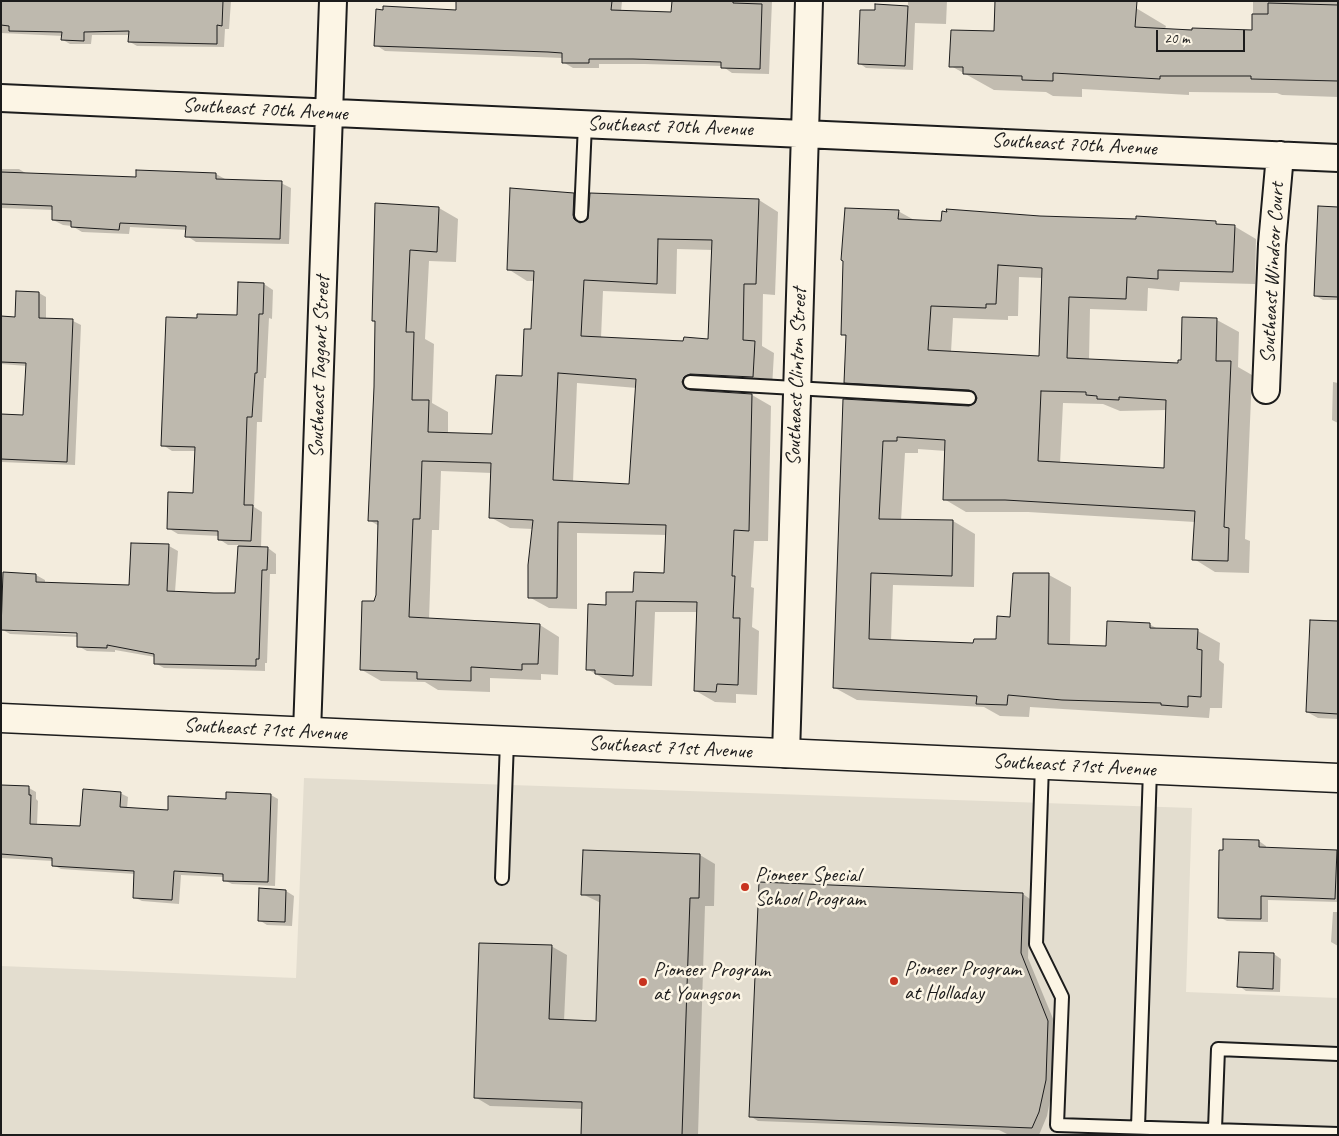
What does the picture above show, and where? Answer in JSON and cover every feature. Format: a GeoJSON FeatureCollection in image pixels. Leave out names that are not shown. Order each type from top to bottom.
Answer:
{"type":"FeatureCollection","features":[{"type":"Feature","properties":{"kind":"street","name":"Southeast Taggart Street"},"geometry":{"type":"LineString","coordinates":[[307,732],[333,1]]}},
{"type":"Feature","properties":{"kind":"street","name":"Southeast Clinton Street"},"geometry":{"type":"LineString","coordinates":[[786,754],[810,1]]}},
{"type":"Feature","properties":{"kind":"street","name":"Southeast 70th Avenue"},"geometry":{"type":"LineString","coordinates":[[1,98],[1338,158]]}},
{"type":"Feature","properties":{"kind":"street","name":"Southeast Windsor Court"},"geometry":{"type":"LineString","coordinates":[[1266,390],[1272,244],[1280,155]]}},
{"type":"Feature","properties":{"kind":"street","name":"Southeast 71st Avenue"},"geometry":{"type":"LineString","coordinates":[[1,718],[1338,778]]}},
{"type":"Feature","properties":{"kind":"lane"},"geometry":{"type":"LineString","coordinates":[[581,215],[585,124]]}},
{"type":"Feature","properties":{"kind":"lane"},"geometry":{"type":"LineString","coordinates":[[690,382],[969,398]]}},
{"type":"Feature","properties":{"kind":"lane"},"geometry":{"type":"LineString","coordinates":[[502,878],[507,741]]}},
{"type":"Feature","properties":{"kind":"lane"},"geometry":{"type":"LineString","coordinates":[[1042,765],[1036,944],[1062,997],[1057,1125],[1338,1134]]}},
{"type":"Feature","properties":{"kind":"lane"},"geometry":{"type":"LineString","coordinates":[[1138,1127],[1150,770]]}},
{"type":"Feature","properties":{"kind":"lane"},"geometry":{"type":"LineString","coordinates":[[1215,1129],[1218,1049],[1338,1054]]}},
{"type":"Feature","properties":{"kind":"shaded area","name":"Pioneer Special School Program"},"geometry":{"type":"Polygon","coordinates":[[[304,778],[1192,808],[1186,992],[1338,998],[1338,1135],[1,1135],[1,966],[296,978],[304,778]]]}},
{"type":"Feature","properties":{"kind":"building"},"geometry":{"type":"Polygon","coordinates":[[[1,1],[223,1],[222,26],[217,25],[217,44],[128,42],[129,31],[84,32],[84,41],[61,40],[62,32],[9,31],[9,26],[1,25],[1,1]]]}},
{"type":"Feature","properties":{"kind":"building"},"geometry":{"type":"Polygon","coordinates":[[[456,1],[612,1],[611,10],[671,12],[672,1],[733,1],[733,3],[762,4],[760,69],[721,68],[721,62],[633,59],[589,59],[589,63],[562,63],[562,53],[374,46],[376,9],[383,10],[383,6],[456,10],[456,1]]]}},
{"type":"Feature","properties":{"kind":"building"},"geometry":{"type":"Polygon","coordinates":[[[995,1],[1137,1],[1135,27],[1192,30],[1192,28],[1252,30],[1252,14],[1268,14],[1268,3],[1338,5],[1338,81],[1251,79],[1251,76],[1160,76],[1160,79],[1053,73],[1053,81],[1022,80],[1022,76],[963,74],[963,67],[949,67],[951,30],[994,31],[995,1]]]}},
{"type":"Feature","properties":{"kind":"building"},"geometry":{"type":"Polygon","coordinates":[[[875,4],[908,6],[905,66],[858,64],[860,10],[875,10],[875,4]]]}},
{"type":"Feature","properties":{"kind":"building"},"geometry":{"type":"Polygon","coordinates":[[[136,170],[216,173],[216,179],[282,181],[280,239],[185,237],[186,226],[120,223],[119,230],[71,227],[71,221],[52,220],[52,206],[1,204],[1,172],[136,177],[136,170]]]}},
{"type":"Feature","properties":{"kind":"building"},"geometry":{"type":"Polygon","coordinates":[[[510,188],[574,193],[573,215],[574,219],[580,223],[588,219],[590,193],[759,199],[756,284],[744,284],[743,340],[755,341],[753,377],[690,374],[684,377],[682,382],[685,388],[690,390],[752,394],[749,531],[734,530],[732,576],[735,576],[733,618],[740,618],[738,685],[717,684],[716,692],[694,691],[697,602],[636,601],[633,676],[595,674],[595,670],[586,670],[588,604],[606,605],[606,592],[633,592],[634,572],[664,573],[666,525],[558,522],[557,598],[528,598],[528,565],[533,520],[489,518],[491,463],[422,461],[420,519],[413,519],[409,617],[540,624],[538,664],[522,664],[522,670],[471,667],[471,681],[417,679],[417,672],[360,670],[362,601],[374,601],[376,595],[378,521],[368,521],[374,387],[375,321],[372,321],[375,203],[439,207],[437,252],[410,250],[406,332],[414,332],[412,400],[429,400],[428,432],[492,434],[496,375],[522,376],[524,329],[531,329],[534,271],[507,270],[510,188]],[[658,239],[657,284],[584,280],[581,336],[683,341],[684,337],[708,339],[712,240],[658,239]],[[558,373],[553,480],[629,484],[636,379],[558,373]]]}},
{"type":"Feature","properties":{"kind":"building"},"geometry":{"type":"Polygon","coordinates":[[[1318,206],[1338,207],[1338,297],[1314,296],[1318,206]]]}},
{"type":"Feature","properties":{"kind":"building"},"geometry":{"type":"Polygon","coordinates":[[[845,208],[899,210],[898,219],[941,221],[942,211],[947,212],[946,209],[1040,216],[1136,219],[1136,216],[1216,221],[1216,224],[1235,225],[1233,272],[1158,270],[1158,279],[1127,277],[1126,299],[1069,297],[1067,358],[1178,363],[1178,360],[1181,360],[1182,317],[1217,318],[1216,361],[1231,361],[1224,527],[1229,528],[1228,561],[1192,560],[1195,511],[1005,500],[943,500],[945,440],[897,437],[897,441],[883,441],[879,519],[953,520],[952,576],[871,573],[869,639],[973,643],[974,639],[996,639],[997,616],[1010,617],[1013,573],[1049,573],[1048,644],[1106,646],[1107,621],[1150,623],[1150,628],[1198,629],[1197,649],[1202,650],[1201,697],[1188,696],[1188,707],[1161,705],[1161,703],[1062,700],[1008,695],[1007,705],[976,704],[977,696],[833,688],[843,399],[969,406],[975,403],[977,398],[974,392],[969,390],[844,383],[846,335],[841,335],[843,261],[841,260],[845,208]],[[998,265],[996,304],[986,304],[986,308],[931,306],[928,350],[1039,356],[1042,268],[998,265]],[[1041,391],[1038,461],[1164,468],[1166,400],[1119,397],[1119,400],[1097,399],[1097,396],[1086,395],[1086,392],[1041,391]]]}},
{"type":"Feature","properties":{"kind":"building"},"geometry":{"type":"Polygon","coordinates":[[[238,282],[264,283],[263,314],[259,314],[257,373],[255,373],[252,417],[247,417],[244,505],[253,505],[251,541],[218,540],[218,531],[167,529],[168,492],[193,493],[195,447],[161,446],[166,317],[197,318],[197,314],[237,315],[238,282]]]}},
{"type":"Feature","properties":{"kind":"building"},"geometry":{"type":"Polygon","coordinates":[[[16,291],[39,292],[39,318],[73,319],[67,462],[1,459],[1,414],[23,415],[26,363],[1,362],[1,316],[15,317],[16,291]]]}},
{"type":"Feature","properties":{"kind":"building"},"geometry":{"type":"Polygon","coordinates":[[[131,543],[169,544],[167,591],[214,593],[235,593],[238,546],[268,547],[267,570],[262,570],[259,659],[256,659],[256,666],[154,664],[154,654],[107,645],[107,648],[77,647],[77,633],[1,630],[3,572],[36,574],[36,582],[129,585],[131,543]]]}},
{"type":"Feature","properties":{"kind":"building"},"geometry":{"type":"Polygon","coordinates":[[[1310,620],[1338,621],[1338,714],[1306,712],[1310,620]]]}},
{"type":"Feature","properties":{"kind":"building"},"geometry":{"type":"Polygon","coordinates":[[[1,785],[29,786],[29,795],[31,795],[30,824],[80,826],[83,789],[121,792],[120,807],[168,810],[168,796],[226,799],[226,792],[271,794],[268,882],[223,881],[223,874],[174,871],[172,900],[133,898],[134,871],[52,866],[52,858],[1,854],[1,785]]]}},
{"type":"Feature","properties":{"kind":"building"},"geometry":{"type":"Polygon","coordinates":[[[1223,839],[1259,840],[1259,847],[1337,850],[1335,899],[1261,896],[1261,919],[1218,918],[1219,850],[1223,850],[1223,839]]]}},
{"type":"Feature","properties":{"kind":"building","name":"Pioneer Program at Youngson"},"geometry":{"type":"Polygon","coordinates":[[[583,850],[700,854],[699,898],[690,898],[682,1135],[581,1135],[582,1102],[474,1098],[479,943],[552,945],[549,1019],[596,1021],[600,895],[581,895],[583,850]]]}},
{"type":"Feature","properties":{"kind":"building","name":"Pioneer Program at Holladay"},"geometry":{"type":"Polygon","coordinates":[[[759,882],[1023,893],[1021,953],[1048,1021],[1046,1080],[1039,1112],[1032,1128],[749,1117],[759,882]]]}},
{"type":"Feature","properties":{"kind":"building"},"geometry":{"type":"Polygon","coordinates":[[[259,888],[286,890],[285,922],[258,921],[259,888]]]}},
{"type":"Feature","properties":{"kind":"building"},"geometry":{"type":"Polygon","coordinates":[[[1239,952],[1274,953],[1273,989],[1237,987],[1239,952]]]}},
{"type":"Feature","properties":{"kind":"place","name":"Pioneer Special School Program"},"geometry":{"type":"Point","coordinates":[745,887]}},
{"type":"Feature","properties":{"kind":"place","name":"Pioneer Program at Holladay"},"geometry":{"type":"Point","coordinates":[894,981]}},
{"type":"Feature","properties":{"kind":"place","name":"Pioneer Program at Youngson"},"geometry":{"type":"Point","coordinates":[643,982]}}]}
